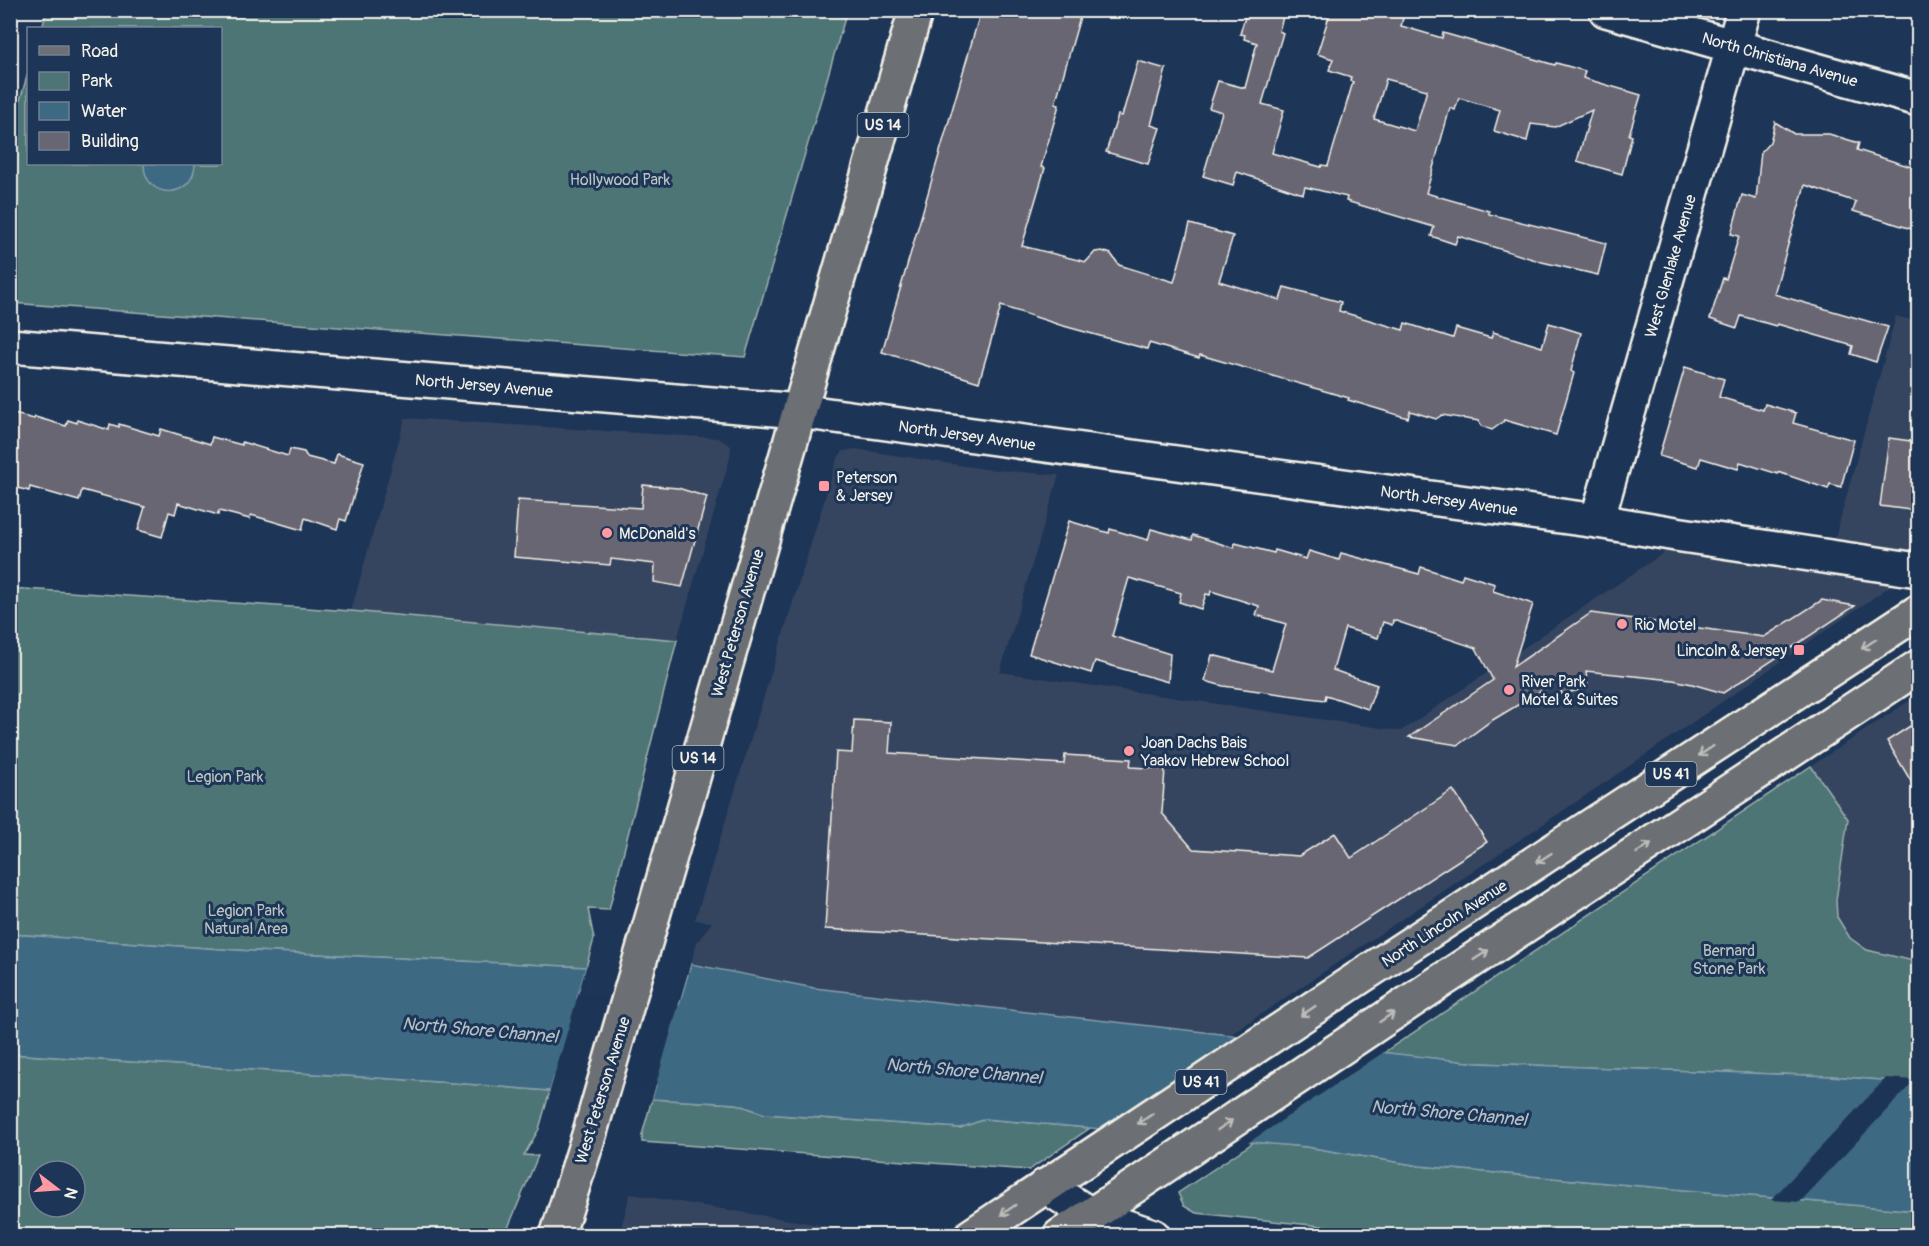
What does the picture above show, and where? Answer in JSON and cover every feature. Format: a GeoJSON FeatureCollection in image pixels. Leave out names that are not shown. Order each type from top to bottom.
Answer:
{"type":"FeatureCollection","features":[{"type":"Feature","properties":{"kind":"main road","name":"West Peterson Avenue"},"geometry":{"type":"LineString","coordinates":[[557,1236],[590,1132],[916,10]]}},
{"type":"Feature","properties":{"kind":"main road","name":"North Christiana Avenue"},"geometry":{"type":"LineString","coordinates":[[1606,10],[1918,99]]}},
{"type":"Feature","properties":{"kind":"main road","name":"West Glenlake Avenue"},"geometry":{"type":"LineString","coordinates":[[1597,521],[1744,10]]}},
{"type":"Feature","properties":{"kind":"main road","name":"North Jersey Avenue"},"geometry":{"type":"LineString","coordinates":[[10,346],[799,411],[1597,521],[1918,570]]}},
{"type":"Feature","properties":{"kind":"main road","name":"North Lincoln Avenue"},"geometry":{"type":"LineString","coordinates":[[971,1236],[1357,979],[1918,612]]}},
{"type":"Feature","properties":{"kind":"main road","name":"US 41"},"geometry":{"type":"LineString","coordinates":[[1060,1236],[1432,987],[1918,667]]}},
{"type":"Feature","properties":{"kind":"main road"},"geometry":{"type":"LineString","coordinates":[[1045,1186],[1091,1215],[1153,1236]]}},
{"type":"Feature","properties":{"kind":"shaded area","name":"Joan Dachs Bais Yaakov Hebrew School"},"geometry":{"type":"Polygon","coordinates":[[[1896,316],[1918,322],[1918,567],[1622,771],[1230,1035],[814,988],[691,964],[697,942],[712,922],[695,920],[837,459],[843,451],[855,449],[985,469],[1059,475],[1000,672],[1401,731],[1678,543],[1827,567],[1896,316]]]}},
{"type":"Feature","properties":{"kind":"shaded area"},"geometry":{"type":"Polygon","coordinates":[[[405,418],[718,438],[731,446],[730,458],[677,640],[351,611],[405,418]]]}},
{"type":"Feature","properties":{"kind":"shaded area"},"geometry":{"type":"Polygon","coordinates":[[[1918,695],[1918,962],[1867,950],[1850,938],[1837,917],[1836,900],[1848,819],[1811,766],[1918,695]]]}},
{"type":"Feature","properties":{"kind":"shaded area"},"geometry":{"type":"Polygon","coordinates":[[[631,1194],[881,1235],[619,1235],[631,1194]]]}},
{"type":"Feature","properties":{"kind":"green space","name":"Hollywood Park"},"geometry":{"type":"Polygon","coordinates":[[[47,11],[847,11],[745,357],[11,303],[10,134],[27,76],[27,165],[222,165],[222,27],[42,27],[47,11]]]}},
{"type":"Feature","properties":{"kind":"green space","name":"Legion Park"},"geometry":{"type":"Polygon","coordinates":[[[10,588],[351,611],[677,640],[609,910],[588,909],[594,939],[586,967],[234,950],[11,934],[10,588]]]}},
{"type":"Feature","properties":{"kind":"green space","name":"Bernard Stone Park"},"geometry":{"type":"Polygon","coordinates":[[[1811,766],[1848,819],[1836,900],[1837,917],[1850,938],[1867,950],[1918,962],[1918,1083],[1830,1076],[1477,1063],[1383,1053],[1811,766]]]}},
{"type":"Feature","properties":{"kind":"green space"},"geometry":{"type":"Polygon","coordinates":[[[10,1054],[550,1091],[539,1129],[524,1155],[538,1156],[505,1235],[11,1235],[10,1054]]]}},
{"type":"Feature","properties":{"kind":"green space"},"geometry":{"type":"Polygon","coordinates":[[[652,1099],[737,1104],[765,1114],[960,1128],[985,1119],[1090,1128],[1029,1170],[642,1142],[652,1099]]]}},
{"type":"Feature","properties":{"kind":"green space"},"geometry":{"type":"Polygon","coordinates":[[[1254,1142],[1307,1147],[1420,1166],[1918,1211],[1918,1235],[1390,1236],[1331,1227],[1196,1213],[1184,1206],[1178,1193],[1254,1142]]]}},
{"type":"Feature","properties":{"kind":"water"},"geometry":{"type":"Polygon","coordinates":[[[144,165],[195,165],[193,176],[178,190],[160,190],[152,185],[146,176],[144,165]]]}},
{"type":"Feature","properties":{"kind":"water","name":"North Shore Channel"},"geometry":{"type":"Polygon","coordinates":[[[10,934],[234,950],[586,967],[577,998],[679,1005],[691,964],[814,988],[1477,1063],[1830,1076],[1918,1083],[1918,1211],[1420,1166],[1307,1147],[985,1119],[960,1128],[765,1114],[737,1104],[652,1099],[656,1085],[554,1077],[550,1091],[11,1054],[10,934]]]}},
{"type":"Feature","properties":{"kind":"pier"},"geometry":{"type":"Polygon","coordinates":[[[689,961],[691,961],[651,1102],[649,1100],[652,1088],[556,1080],[553,1092],[549,1094],[587,964],[589,967],[581,995],[677,1002],[689,961]]]}},
{"type":"Feature","properties":{"kind":"pier"},"geometry":{"type":"Polygon","coordinates":[[[1246,1034],[1387,1050],[1245,1145],[1098,1132],[1246,1034]]]}},
{"type":"Feature","properties":{"kind":"pier"},"geometry":{"type":"Polygon","coordinates":[[[1886,1078],[1915,1080],[1800,1202],[1771,1200],[1886,1078]]]}},
{"type":"Feature","properties":{"kind":"building"},"geometry":{"type":"Polygon","coordinates":[[[981,10],[1082,10],[1055,104],[1059,105],[1041,167],[1045,168],[1022,246],[1086,262],[1095,252],[1102,251],[1111,254],[1119,265],[1174,282],[1190,224],[1233,236],[1219,281],[1280,300],[1284,287],[1341,302],[1339,311],[1403,330],[1405,323],[1453,338],[1456,328],[1491,338],[1493,332],[1542,347],[1549,323],[1581,333],[1571,371],[1574,373],[1556,435],[1504,420],[1492,430],[1481,426],[1479,421],[1442,415],[1436,419],[1410,411],[1408,418],[1348,400],[1349,398],[1200,355],[1199,358],[1149,343],[1147,349],[1001,306],[979,382],[882,352],[981,10]]]}},
{"type":"Feature","properties":{"kind":"building"},"geometry":{"type":"Polygon","coordinates":[[[1247,10],[1285,10],[1279,31],[1283,33],[1262,104],[1284,110],[1272,153],[1321,167],[1322,165],[1328,166],[1353,82],[1350,81],[1351,77],[1329,70],[1333,59],[1317,54],[1331,10],[1375,10],[1403,18],[1401,26],[1442,38],[1443,33],[1555,65],[1556,63],[1585,71],[1583,78],[1641,95],[1629,135],[1632,136],[1622,174],[1577,161],[1592,110],[1555,127],[1531,124],[1527,141],[1494,131],[1500,110],[1459,98],[1455,110],[1450,108],[1426,193],[1489,211],[1489,214],[1606,243],[1598,275],[1542,262],[1458,236],[1455,244],[1431,236],[1434,227],[1346,201],[1347,197],[1305,187],[1303,194],[1237,172],[1233,185],[1203,176],[1222,112],[1209,108],[1218,81],[1245,88],[1257,43],[1244,39],[1245,35],[1240,34],[1247,10]],[[1386,79],[1374,119],[1415,131],[1427,90],[1386,79]]]}},
{"type":"Feature","properties":{"kind":"building"},"geometry":{"type":"Polygon","coordinates":[[[1138,61],[1166,69],[1151,125],[1160,128],[1148,164],[1106,152],[1118,115],[1122,116],[1138,61]]]}},
{"type":"Feature","properties":{"kind":"building"},"geometry":{"type":"Polygon","coordinates":[[[1775,122],[1794,134],[1829,134],[1859,143],[1857,150],[1918,169],[1918,231],[1853,211],[1856,202],[1805,185],[1774,294],[1888,327],[1876,362],[1851,354],[1853,346],[1777,324],[1776,326],[1741,316],[1737,328],[1710,319],[1723,278],[1726,279],[1739,236],[1731,234],[1742,195],[1756,199],[1761,152],[1770,142],[1775,122]]]}},
{"type":"Feature","properties":{"kind":"building"},"geometry":{"type":"Polygon","coordinates":[[[1685,367],[1724,379],[1719,397],[1763,410],[1765,404],[1796,413],[1793,423],[1854,440],[1841,487],[1830,484],[1828,489],[1740,462],[1738,469],[1701,458],[1698,467],[1659,456],[1685,367]]]}},
{"type":"Feature","properties":{"kind":"building"},"geometry":{"type":"Polygon","coordinates":[[[10,413],[66,426],[68,420],[77,423],[77,420],[109,430],[110,424],[119,427],[119,424],[159,436],[161,429],[210,444],[212,437],[242,445],[242,442],[288,456],[290,449],[304,452],[307,457],[334,464],[337,454],[364,462],[346,521],[340,519],[337,529],[305,518],[302,530],[251,515],[250,519],[219,511],[218,515],[178,503],[175,514],[169,512],[162,537],[138,530],[145,507],[82,490],[79,501],[30,487],[29,491],[10,486],[10,413]]]}},
{"type":"Feature","properties":{"kind":"building"},"geometry":{"type":"Polygon","coordinates":[[[1889,438],[1918,442],[1918,511],[1880,506],[1889,438]]]}},
{"type":"Feature","properties":{"kind":"building","name":"McDonald's"},"geometry":{"type":"Polygon","coordinates":[[[643,485],[678,488],[707,497],[682,587],[654,582],[655,564],[611,559],[610,565],[514,557],[518,500],[641,508],[643,485]]]}},
{"type":"Feature","properties":{"kind":"building"},"geometry":{"type":"Polygon","coordinates":[[[1069,521],[1109,533],[1110,529],[1148,540],[1151,529],[1192,540],[1193,535],[1234,548],[1235,543],[1274,553],[1275,550],[1306,559],[1309,551],[1339,560],[1341,553],[1419,574],[1421,567],[1461,580],[1463,574],[1495,584],[1493,591],[1533,604],[1513,667],[1591,613],[1764,637],[1822,600],[1855,606],[1723,693],[1673,680],[1586,671],[1588,688],[1562,694],[1558,681],[1491,721],[1458,745],[1409,737],[1493,680],[1476,648],[1393,620],[1392,625],[1383,622],[1378,638],[1345,628],[1333,670],[1377,685],[1368,709],[1326,695],[1325,700],[1223,686],[1205,681],[1212,655],[1272,670],[1286,624],[1256,615],[1259,606],[1211,591],[1210,595],[1206,594],[1201,609],[1179,602],[1181,593],[1129,578],[1112,636],[1170,654],[1168,682],[1095,661],[1091,673],[1029,654],[1069,521]]]}},
{"type":"Feature","properties":{"kind":"building"},"geometry":{"type":"Polygon","coordinates":[[[854,720],[891,722],[889,753],[1064,764],[1065,755],[1131,759],[1130,767],[1165,769],[1162,813],[1193,849],[1299,856],[1335,833],[1351,858],[1453,790],[1487,842],[1308,958],[825,929],[836,752],[852,753],[854,720]]]}},
{"type":"Feature","properties":{"kind":"building"},"geometry":{"type":"Polygon","coordinates":[[[1918,721],[1918,793],[1887,741],[1918,721]]]}},
{"type":"Feature","properties":{"kind":"place","name":"Peterson & Jersey"},"geometry":{"type":"Point","coordinates":[824,486]}},
{"type":"Feature","properties":{"kind":"place","name":"McDonald's"},"geometry":{"type":"Point","coordinates":[607,533]}},
{"type":"Feature","properties":{"kind":"place","name":"Rio Motel"},"geometry":{"type":"Point","coordinates":[1622,624]}},
{"type":"Feature","properties":{"kind":"place","name":"Lincoln & Jersey"},"geometry":{"type":"Point","coordinates":[1799,650]}},
{"type":"Feature","properties":{"kind":"place","name":"River Park Motel & Suites"},"geometry":{"type":"Point","coordinates":[1509,690]}},
{"type":"Feature","properties":{"kind":"place","name":"Joan Dachs Bais Yaakov Hebrew School"},"geometry":{"type":"Point","coordinates":[1129,751]}},
{"type":"Feature","properties":{"kind":"park label","name":"Legion Park Natural Area"},"geometry":{"type":"Point","coordinates":[246,919]}}]}
